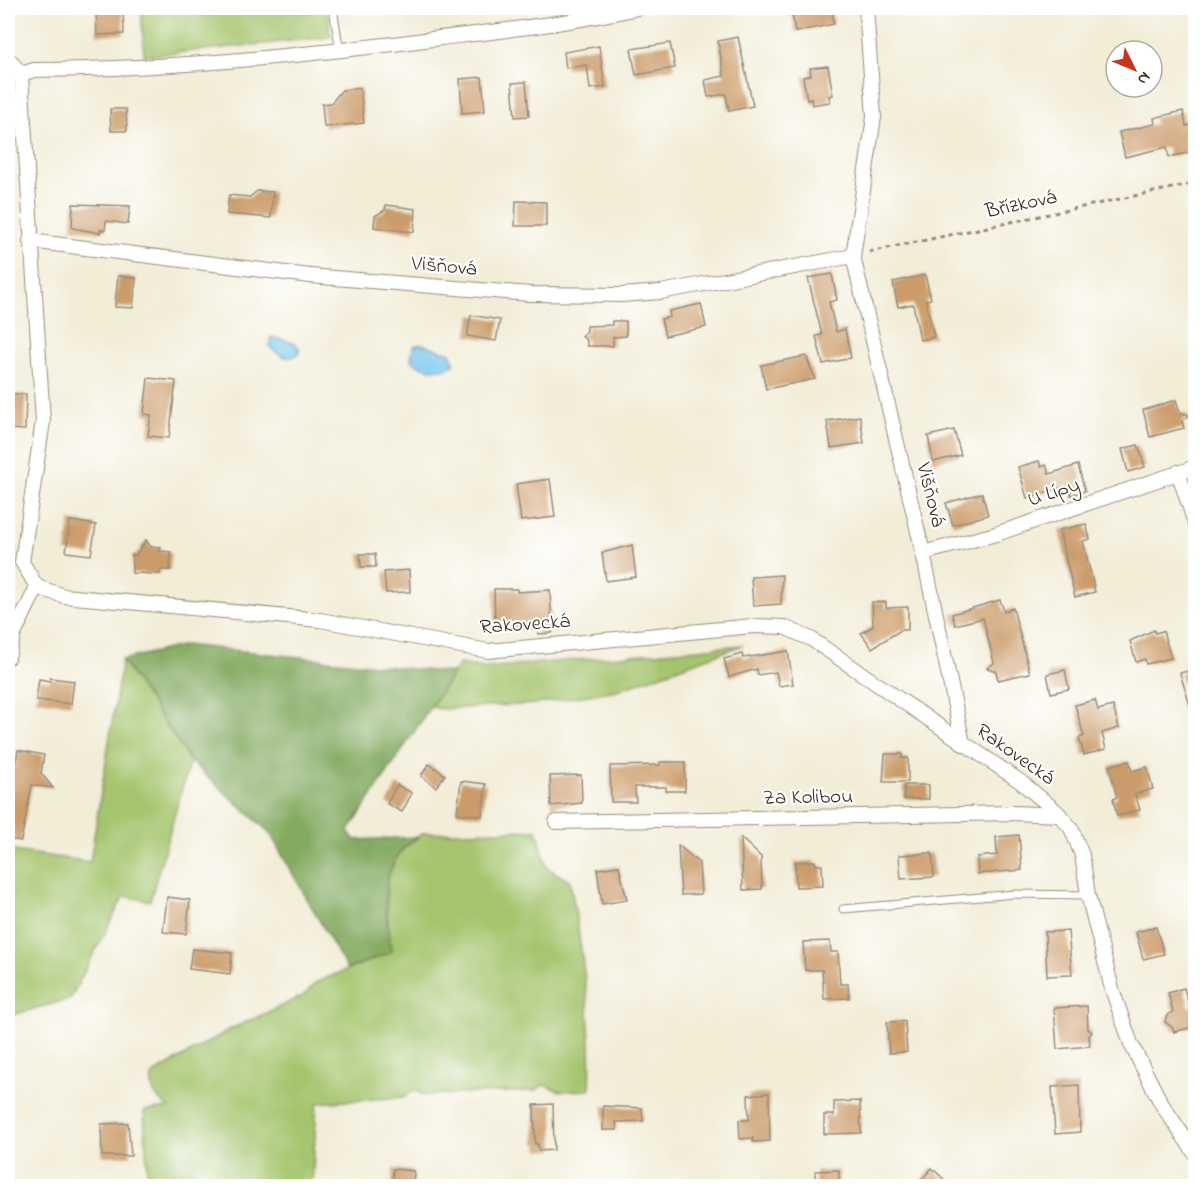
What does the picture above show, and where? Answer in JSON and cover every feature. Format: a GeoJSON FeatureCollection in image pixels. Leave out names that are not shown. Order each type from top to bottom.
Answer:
{"type":"FeatureCollection","features":[{"type":"Feature","properties":{"kind":"street"},"geometry":{"type":"LineString","coordinates":[[21,74],[34,70],[121,69],[340,51],[586,19],[638,8]]}},
{"type":"Feature","properties":{"kind":"street","name":"Višňová"},"geometry":{"type":"LineString","coordinates":[[866,8],[874,117],[853,256],[923,553],[963,744]]}},
{"type":"Feature","properties":{"kind":"street"},"geometry":{"type":"LineString","coordinates":[[8,58],[21,74],[43,421],[22,562],[37,587],[14,634],[8,657]]}},
{"type":"Feature","properties":{"kind":"street","name":"Višňová"},"geometry":{"type":"LineString","coordinates":[[30,242],[310,276],[530,294],[621,295],[661,292],[853,256]]}},
{"type":"Feature","properties":{"kind":"street","name":"U Lípy"},"geometry":{"type":"LineString","coordinates":[[923,553],[1076,508],[1196,467]]}},
{"type":"Feature","properties":{"kind":"street"},"geometry":{"type":"LineString","coordinates":[[1178,472],[1196,526]]}},
{"type":"Feature","properties":{"kind":"street","name":"Rakovecká"},"geometry":{"type":"LineString","coordinates":[[37,587],[64,596],[320,621],[488,651],[753,626],[784,627],[811,639],[1021,782],[1060,815],[1071,828],[1082,855],[1088,895],[1112,988],[1131,1044],[1161,1103],[1196,1155]]}},
{"type":"Feature","properties":{"kind":"street","name":"Za Kolibou"},"geometry":{"type":"LineString","coordinates":[[556,822],[1013,813],[1060,815]]}},
{"type":"Feature","properties":{"kind":"lane"},"geometry":{"type":"LineString","coordinates":[[333,8],[340,51]]}},
{"type":"Feature","properties":{"kind":"lane"},"geometry":{"type":"LineString","coordinates":[[843,909],[1015,894],[1088,895]]}},
{"type":"Feature","properties":{"kind":"path","name":"Břízková"},"geometry":{"type":"LineString","coordinates":[[853,256],[1196,183]]}},
{"type":"Feature","properties":{"kind":"green space"},"geometry":{"type":"Polygon","coordinates":[[[141,8],[327,8],[331,37],[144,56],[141,8]]]}},
{"type":"Feature","properties":{"kind":"green space"},"geometry":{"type":"Polygon","coordinates":[[[185,645],[453,673],[348,832],[355,840],[418,837],[404,847],[390,873],[386,904],[391,952],[347,969],[269,832],[190,761],[122,660],[185,645]]]}},
{"type":"Feature","properties":{"kind":"green space"},"geometry":{"type":"Polygon","coordinates":[[[743,645],[617,690],[537,704],[442,709],[431,707],[459,664],[485,668],[743,645]]]}},
{"type":"Feature","properties":{"kind":"green space"},"geometry":{"type":"Polygon","coordinates":[[[122,660],[190,761],[150,901],[124,896],[70,999],[8,1016],[8,850],[90,862],[122,660]]]}},
{"type":"Feature","properties":{"kind":"green space"},"geometry":{"type":"Polygon","coordinates":[[[537,830],[547,868],[570,881],[588,1012],[590,1090],[560,1091],[544,1085],[534,1091],[424,1095],[414,1090],[406,1097],[317,1103],[312,1186],[148,1186],[144,1111],[169,1108],[155,1094],[152,1085],[153,1074],[231,1029],[303,996],[317,982],[391,952],[386,900],[390,871],[408,845],[424,833],[537,830]]]}},
{"type":"Feature","properties":{"kind":"water"},"geometry":{"type":"Polygon","coordinates":[[[271,337],[295,343],[299,348],[299,353],[291,357],[280,354],[269,346],[271,337]]]}},
{"type":"Feature","properties":{"kind":"water"},"geometry":{"type":"Polygon","coordinates":[[[422,344],[450,353],[455,364],[444,369],[427,368],[411,360],[413,346],[422,344]]]}},
{"type":"Feature","properties":{"kind":"building"},"geometry":{"type":"Polygon","coordinates":[[[791,8],[831,8],[834,24],[795,32],[791,8]]]}},
{"type":"Feature","properties":{"kind":"building"},"geometry":{"type":"Polygon","coordinates":[[[96,9],[123,9],[124,34],[97,35],[96,9]]]}},
{"type":"Feature","properties":{"kind":"building"},"geometry":{"type":"Polygon","coordinates":[[[738,37],[753,106],[729,111],[726,94],[708,97],[705,80],[724,76],[718,41],[738,37]]]}},
{"type":"Feature","properties":{"kind":"building"},"geometry":{"type":"Polygon","coordinates":[[[670,43],[675,68],[636,75],[631,49],[670,43]]]}},
{"type":"Feature","properties":{"kind":"building"},"geometry":{"type":"Polygon","coordinates":[[[599,46],[605,87],[590,89],[587,65],[566,68],[564,52],[599,46]]]}},
{"type":"Feature","properties":{"kind":"building"},"geometry":{"type":"Polygon","coordinates":[[[828,66],[833,95],[829,96],[830,102],[812,105],[811,99],[807,100],[803,77],[811,75],[810,68],[828,66]]]}},
{"type":"Feature","properties":{"kind":"building"},"geometry":{"type":"Polygon","coordinates":[[[482,77],[485,111],[462,113],[460,79],[482,77]]]}},
{"type":"Feature","properties":{"kind":"building"},"geometry":{"type":"Polygon","coordinates":[[[526,82],[529,116],[515,117],[512,83],[526,82]]]}},
{"type":"Feature","properties":{"kind":"building"},"geometry":{"type":"Polygon","coordinates":[[[360,88],[364,123],[324,127],[322,104],[331,103],[342,90],[360,88]]]}},
{"type":"Feature","properties":{"kind":"building"},"geometry":{"type":"Polygon","coordinates":[[[110,109],[126,109],[127,131],[111,131],[110,109]]]}},
{"type":"Feature","properties":{"kind":"building"},"geometry":{"type":"Polygon","coordinates":[[[1183,111],[1186,126],[1196,124],[1196,151],[1169,157],[1167,147],[1125,157],[1119,132],[1155,124],[1154,118],[1183,111]]]}},
{"type":"Feature","properties":{"kind":"building"},"geometry":{"type":"Polygon","coordinates":[[[257,191],[273,192],[271,218],[227,214],[229,195],[250,197],[257,191]]]}},
{"type":"Feature","properties":{"kind":"building"},"geometry":{"type":"Polygon","coordinates":[[[516,201],[546,202],[546,226],[515,226],[516,201]]]}},
{"type":"Feature","properties":{"kind":"building"},"geometry":{"type":"Polygon","coordinates":[[[73,204],[130,206],[128,224],[106,221],[105,230],[100,230],[100,233],[72,228],[73,204]]]}},
{"type":"Feature","properties":{"kind":"building"},"geometry":{"type":"Polygon","coordinates":[[[386,205],[416,209],[414,232],[374,227],[375,216],[385,210],[386,205]]]}},
{"type":"Feature","properties":{"kind":"building"},"geometry":{"type":"Polygon","coordinates":[[[832,274],[837,300],[829,302],[836,332],[845,329],[851,358],[823,364],[816,336],[822,335],[808,278],[832,274]]]}},
{"type":"Feature","properties":{"kind":"building"},"geometry":{"type":"Polygon","coordinates":[[[925,275],[931,299],[926,300],[934,337],[920,340],[913,304],[898,307],[893,282],[925,275]]]}},
{"type":"Feature","properties":{"kind":"building"},"geometry":{"type":"Polygon","coordinates":[[[118,276],[136,278],[133,308],[115,307],[118,276]]]}},
{"type":"Feature","properties":{"kind":"building"},"geometry":{"type":"Polygon","coordinates":[[[701,304],[706,327],[665,336],[661,319],[670,317],[669,311],[701,304]]]}},
{"type":"Feature","properties":{"kind":"building"},"geometry":{"type":"Polygon","coordinates":[[[471,315],[500,320],[496,341],[467,336],[471,315]]]}},
{"type":"Feature","properties":{"kind":"building"},"geometry":{"type":"Polygon","coordinates":[[[612,321],[626,321],[626,336],[613,337],[613,346],[587,346],[587,341],[582,336],[587,331],[587,326],[612,325],[612,321]]]}},
{"type":"Feature","properties":{"kind":"building"},"geometry":{"type":"Polygon","coordinates":[[[806,356],[815,379],[766,389],[761,365],[806,356]]]}},
{"type":"Feature","properties":{"kind":"building"},"geometry":{"type":"Polygon","coordinates":[[[148,378],[176,381],[169,438],[148,436],[151,415],[144,414],[148,378]]]}},
{"type":"Feature","properties":{"kind":"building"},"geometry":{"type":"Polygon","coordinates":[[[8,394],[26,394],[25,430],[8,429],[8,394]]]}},
{"type":"Feature","properties":{"kind":"building"},"geometry":{"type":"Polygon","coordinates":[[[1176,400],[1180,413],[1190,415],[1182,421],[1184,428],[1150,437],[1143,410],[1176,400]]]}},
{"type":"Feature","properties":{"kind":"building"},"geometry":{"type":"Polygon","coordinates":[[[860,416],[864,443],[831,448],[827,421],[860,416]]]}},
{"type":"Feature","properties":{"kind":"building"},"geometry":{"type":"Polygon","coordinates":[[[954,430],[961,455],[933,462],[928,436],[954,430]]]}},
{"type":"Feature","properties":{"kind":"building"},"geometry":{"type":"Polygon","coordinates":[[[1138,445],[1145,467],[1128,472],[1122,449],[1138,445]]]}},
{"type":"Feature","properties":{"kind":"building"},"geometry":{"type":"Polygon","coordinates":[[[1039,461],[1041,467],[1046,465],[1049,474],[1078,465],[1085,491],[1071,495],[1068,486],[1027,498],[1018,467],[1039,461]]]}},
{"type":"Feature","properties":{"kind":"building"},"geometry":{"type":"Polygon","coordinates":[[[550,479],[555,517],[521,521],[516,484],[550,479]]]}},
{"type":"Feature","properties":{"kind":"building"},"geometry":{"type":"Polygon","coordinates":[[[982,493],[988,515],[953,525],[946,503],[982,493]]]}},
{"type":"Feature","properties":{"kind":"building"},"geometry":{"type":"Polygon","coordinates":[[[70,521],[96,525],[91,555],[66,552],[70,521]]]}},
{"type":"Feature","properties":{"kind":"building"},"geometry":{"type":"Polygon","coordinates":[[[1086,524],[1090,539],[1083,541],[1095,592],[1075,597],[1059,530],[1086,524]]]}},
{"type":"Feature","properties":{"kind":"building"},"geometry":{"type":"Polygon","coordinates":[[[146,540],[151,547],[161,547],[160,551],[171,552],[170,570],[160,570],[160,574],[132,573],[132,555],[136,555],[146,540]]]}},
{"type":"Feature","properties":{"kind":"building"},"geometry":{"type":"Polygon","coordinates":[[[632,545],[636,577],[606,581],[602,553],[632,545]]]}},
{"type":"Feature","properties":{"kind":"building"},"geometry":{"type":"Polygon","coordinates":[[[360,554],[375,554],[376,567],[361,567],[360,554]]]}},
{"type":"Feature","properties":{"kind":"building"},"geometry":{"type":"Polygon","coordinates":[[[409,570],[410,592],[386,593],[384,572],[409,570]]]}},
{"type":"Feature","properties":{"kind":"building"},"geometry":{"type":"Polygon","coordinates":[[[782,575],[781,604],[753,606],[751,577],[782,575]]]}},
{"type":"Feature","properties":{"kind":"building"},"geometry":{"type":"Polygon","coordinates":[[[494,589],[517,589],[517,592],[550,590],[552,633],[538,634],[538,628],[517,629],[517,624],[495,624],[494,589]]]}},
{"type":"Feature","properties":{"kind":"building"},"geometry":{"type":"Polygon","coordinates":[[[1000,600],[1004,611],[1013,608],[1030,673],[998,680],[996,671],[987,668],[994,663],[983,618],[955,625],[952,614],[1000,600]]]}},
{"type":"Feature","properties":{"kind":"building"},"geometry":{"type":"Polygon","coordinates":[[[872,602],[886,602],[886,608],[908,607],[908,630],[901,630],[872,648],[861,633],[873,626],[872,602]]]}},
{"type":"Feature","properties":{"kind":"building"},"geometry":{"type":"Polygon","coordinates":[[[1154,630],[1155,633],[1163,631],[1171,658],[1146,664],[1145,659],[1136,662],[1130,641],[1154,630]]]}},
{"type":"Feature","properties":{"kind":"building"},"geometry":{"type":"Polygon","coordinates":[[[788,651],[793,684],[779,686],[776,672],[758,675],[757,669],[729,677],[724,659],[742,654],[743,658],[788,651]]]}},
{"type":"Feature","properties":{"kind":"building"},"geometry":{"type":"Polygon","coordinates":[[[1196,669],[1196,712],[1192,712],[1180,673],[1196,669]]]}},
{"type":"Feature","properties":{"kind":"building"},"geometry":{"type":"Polygon","coordinates":[[[1065,670],[1069,689],[1051,693],[1047,674],[1065,670]]]}},
{"type":"Feature","properties":{"kind":"building"},"geometry":{"type":"Polygon","coordinates":[[[50,678],[74,681],[71,704],[36,700],[39,679],[50,681],[50,678]]]}},
{"type":"Feature","properties":{"kind":"building"},"geometry":{"type":"Polygon","coordinates":[[[1095,700],[1098,710],[1113,706],[1119,728],[1102,733],[1106,749],[1084,755],[1079,738],[1084,736],[1075,705],[1095,700]]]}},
{"type":"Feature","properties":{"kind":"building"},"geometry":{"type":"Polygon","coordinates":[[[18,750],[44,755],[41,773],[53,788],[32,785],[21,841],[8,839],[8,767],[15,768],[18,750]]]}},
{"type":"Feature","properties":{"kind":"building"},"geometry":{"type":"Polygon","coordinates":[[[885,754],[902,754],[902,758],[908,758],[908,782],[883,782],[885,754]]]}},
{"type":"Feature","properties":{"kind":"building"},"geometry":{"type":"Polygon","coordinates":[[[1129,761],[1132,771],[1147,767],[1153,789],[1135,794],[1140,810],[1117,816],[1113,799],[1117,797],[1109,766],[1129,761]]]}},
{"type":"Feature","properties":{"kind":"building"},"geometry":{"type":"Polygon","coordinates":[[[660,762],[685,762],[685,791],[666,791],[666,787],[635,787],[636,802],[611,802],[610,766],[660,765],[660,762]]]}},
{"type":"Feature","properties":{"kind":"building"},"geometry":{"type":"Polygon","coordinates":[[[429,764],[445,775],[436,787],[421,776],[429,764]]]}},
{"type":"Feature","properties":{"kind":"building"},"geometry":{"type":"Polygon","coordinates":[[[581,775],[582,803],[551,806],[550,776],[581,775]]]}},
{"type":"Feature","properties":{"kind":"building"},"geometry":{"type":"Polygon","coordinates":[[[461,781],[486,784],[482,816],[457,813],[461,781]]]}},
{"type":"Feature","properties":{"kind":"building"},"geometry":{"type":"Polygon","coordinates":[[[397,785],[412,793],[402,812],[387,804],[397,785]]]}},
{"type":"Feature","properties":{"kind":"building"},"geometry":{"type":"Polygon","coordinates":[[[904,785],[929,785],[929,799],[904,799],[904,785]]]}},
{"type":"Feature","properties":{"kind":"building"},"geometry":{"type":"Polygon","coordinates":[[[1019,835],[1022,870],[978,874],[977,857],[997,855],[996,837],[1019,835]]]}},
{"type":"Feature","properties":{"kind":"building"},"geometry":{"type":"Polygon","coordinates":[[[741,838],[761,857],[762,889],[743,890],[741,838]]]}},
{"type":"Feature","properties":{"kind":"building"},"geometry":{"type":"Polygon","coordinates":[[[678,845],[699,863],[701,894],[681,895],[678,845]]]}},
{"type":"Feature","properties":{"kind":"building"},"geometry":{"type":"Polygon","coordinates":[[[932,853],[934,877],[901,879],[899,855],[932,853]]]}},
{"type":"Feature","properties":{"kind":"building"},"geometry":{"type":"Polygon","coordinates":[[[815,861],[816,865],[822,865],[823,886],[796,887],[795,862],[815,861]]]}},
{"type":"Feature","properties":{"kind":"building"},"geometry":{"type":"Polygon","coordinates":[[[619,866],[627,900],[602,904],[597,869],[619,866]]]}},
{"type":"Feature","properties":{"kind":"building"},"geometry":{"type":"Polygon","coordinates":[[[167,897],[190,900],[186,934],[163,932],[167,897]]]}},
{"type":"Feature","properties":{"kind":"building"},"geometry":{"type":"Polygon","coordinates":[[[1156,927],[1164,954],[1143,959],[1136,932],[1156,927]]]}},
{"type":"Feature","properties":{"kind":"building"},"geometry":{"type":"Polygon","coordinates":[[[1068,931],[1072,975],[1047,976],[1045,932],[1068,931]]]}},
{"type":"Feature","properties":{"kind":"building"},"geometry":{"type":"Polygon","coordinates":[[[830,941],[831,952],[838,952],[840,984],[848,984],[849,998],[824,999],[822,970],[805,970],[803,942],[830,941]]]}},
{"type":"Feature","properties":{"kind":"building"},"geometry":{"type":"Polygon","coordinates":[[[192,949],[232,953],[230,974],[189,969],[192,949]]]}},
{"type":"Feature","properties":{"kind":"building"},"geometry":{"type":"Polygon","coordinates":[[[1184,988],[1190,1008],[1196,1006],[1196,1026],[1174,1032],[1172,1027],[1165,1022],[1169,1014],[1173,1012],[1168,993],[1184,988]]]}},
{"type":"Feature","properties":{"kind":"building"},"geometry":{"type":"Polygon","coordinates":[[[1087,1006],[1088,1029],[1092,1032],[1089,1036],[1090,1046],[1057,1049],[1054,1008],[1087,1006]]]}},
{"type":"Feature","properties":{"kind":"building"},"geometry":{"type":"Polygon","coordinates":[[[905,1021],[907,1052],[889,1053],[887,1022],[905,1021]]]}},
{"type":"Feature","properties":{"kind":"building"},"geometry":{"type":"Polygon","coordinates":[[[1079,1085],[1080,1132],[1055,1134],[1052,1087],[1079,1085]]]}},
{"type":"Feature","properties":{"kind":"building"},"geometry":{"type":"Polygon","coordinates":[[[769,1093],[770,1141],[753,1142],[753,1138],[740,1139],[739,1120],[749,1120],[748,1095],[769,1093]]]}},
{"type":"Feature","properties":{"kind":"building"},"geometry":{"type":"Polygon","coordinates":[[[860,1101],[861,1133],[824,1134],[824,1115],[834,1115],[834,1102],[860,1101]]]}},
{"type":"Feature","properties":{"kind":"building"},"geometry":{"type":"Polygon","coordinates":[[[553,1104],[554,1150],[539,1151],[538,1144],[535,1144],[534,1105],[553,1104]]]}},
{"type":"Feature","properties":{"kind":"building"},"geometry":{"type":"Polygon","coordinates":[[[603,1106],[642,1108],[643,1121],[616,1122],[617,1130],[603,1130],[603,1106]]]}},
{"type":"Feature","properties":{"kind":"building"},"geometry":{"type":"Polygon","coordinates":[[[128,1123],[131,1156],[102,1156],[101,1124],[128,1123]]]}},
{"type":"Feature","properties":{"kind":"building"},"geometry":{"type":"Polygon","coordinates":[[[932,1168],[951,1186],[915,1186],[932,1168]]]}},
{"type":"Feature","properties":{"kind":"building"},"geometry":{"type":"Polygon","coordinates":[[[393,1169],[414,1171],[413,1186],[392,1186],[393,1169]]]}},
{"type":"Feature","properties":{"kind":"building"},"geometry":{"type":"Polygon","coordinates":[[[839,1170],[839,1186],[815,1186],[815,1171],[839,1170]]]}}]}
